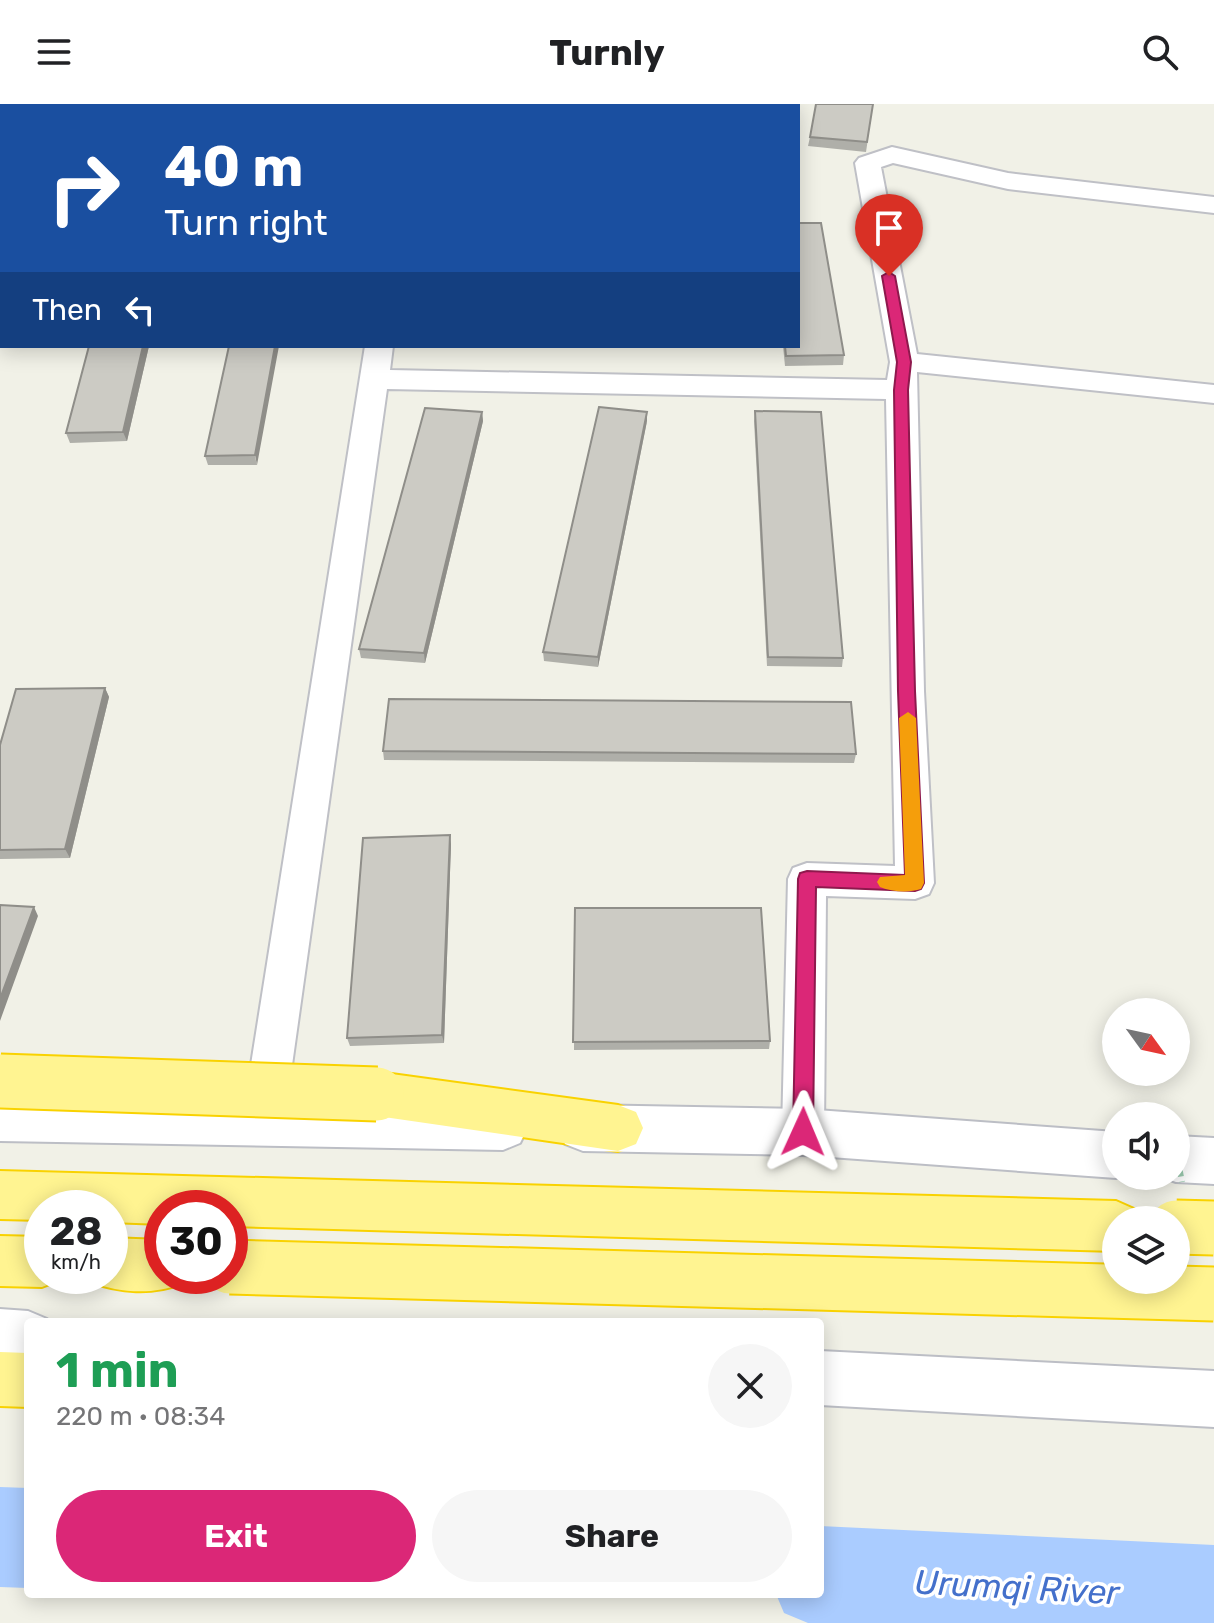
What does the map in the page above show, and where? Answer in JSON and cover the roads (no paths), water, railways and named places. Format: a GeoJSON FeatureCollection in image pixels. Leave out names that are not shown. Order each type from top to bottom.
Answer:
{"type":"FeatureCollection","features":[{"type":"Feature","properties":{"kind":"highway"},"geometry":{"type":"LineString","coordinates":[[0,1081],[377,1094],[618,1128]]}},
{"type":"Feature","properties":{"kind":"highway"},"geometry":{"type":"LineString","coordinates":[[0,1195],[1102,1226]]}},
{"type":"Feature","properties":{"kind":"highway"},"geometry":{"type":"LineString","coordinates":[[1190,1227],[1214,1228]]}},
{"type":"Feature","properties":{"kind":"highway"},"geometry":{"type":"LineString","coordinates":[[0,1261],[24,1262]]}},
{"type":"Feature","properties":{"kind":"highway"},"geometry":{"type":"LineString","coordinates":[[248,1267],[1214,1294]]}},
{"type":"Feature","properties":{"kind":"highway"},"geometry":{"type":"LineString","coordinates":[[0,1379],[24,1380]]}},
{"type":"Feature","properties":{"kind":"main road"},"geometry":{"type":"LineString","coordinates":[[0,1118],[803,1132],[1102,1154]]}},
{"type":"Feature","properties":{"kind":"main road"},"geometry":{"type":"LineString","coordinates":[[1190,1160],[1214,1161]]}},
{"type":"Feature","properties":{"kind":"main road"},"geometry":{"type":"LineString","coordinates":[[0,1336],[24,1338]]}},
{"type":"Feature","properties":{"kind":"main road"},"geometry":{"type":"LineString","coordinates":[[824,1378],[1214,1399]]}},
{"type":"Feature","properties":{"kind":"street"},"geometry":{"type":"LineString","coordinates":[[803,1132],[807,879],[915,883],[907,691],[903,376],[868,163],[892,155],[1008,181],[1214,205]]}},
{"type":"Feature","properties":{"kind":"street"},"geometry":{"type":"LineString","coordinates":[[263,1123],[376,363],[903,376],[1214,394]]}},
{"type":"Feature","properties":{"kind":"waterway","name":"Urumqi River"},"geometry":{"type":"LineString","coordinates":[[0,1537],[24,1538]]}},
{"type":"Feature","properties":{"kind":"waterway","name":"Urumqi River"},"geometry":{"type":"LineString","coordinates":[[824,1577],[1214,1596]]}}]}
